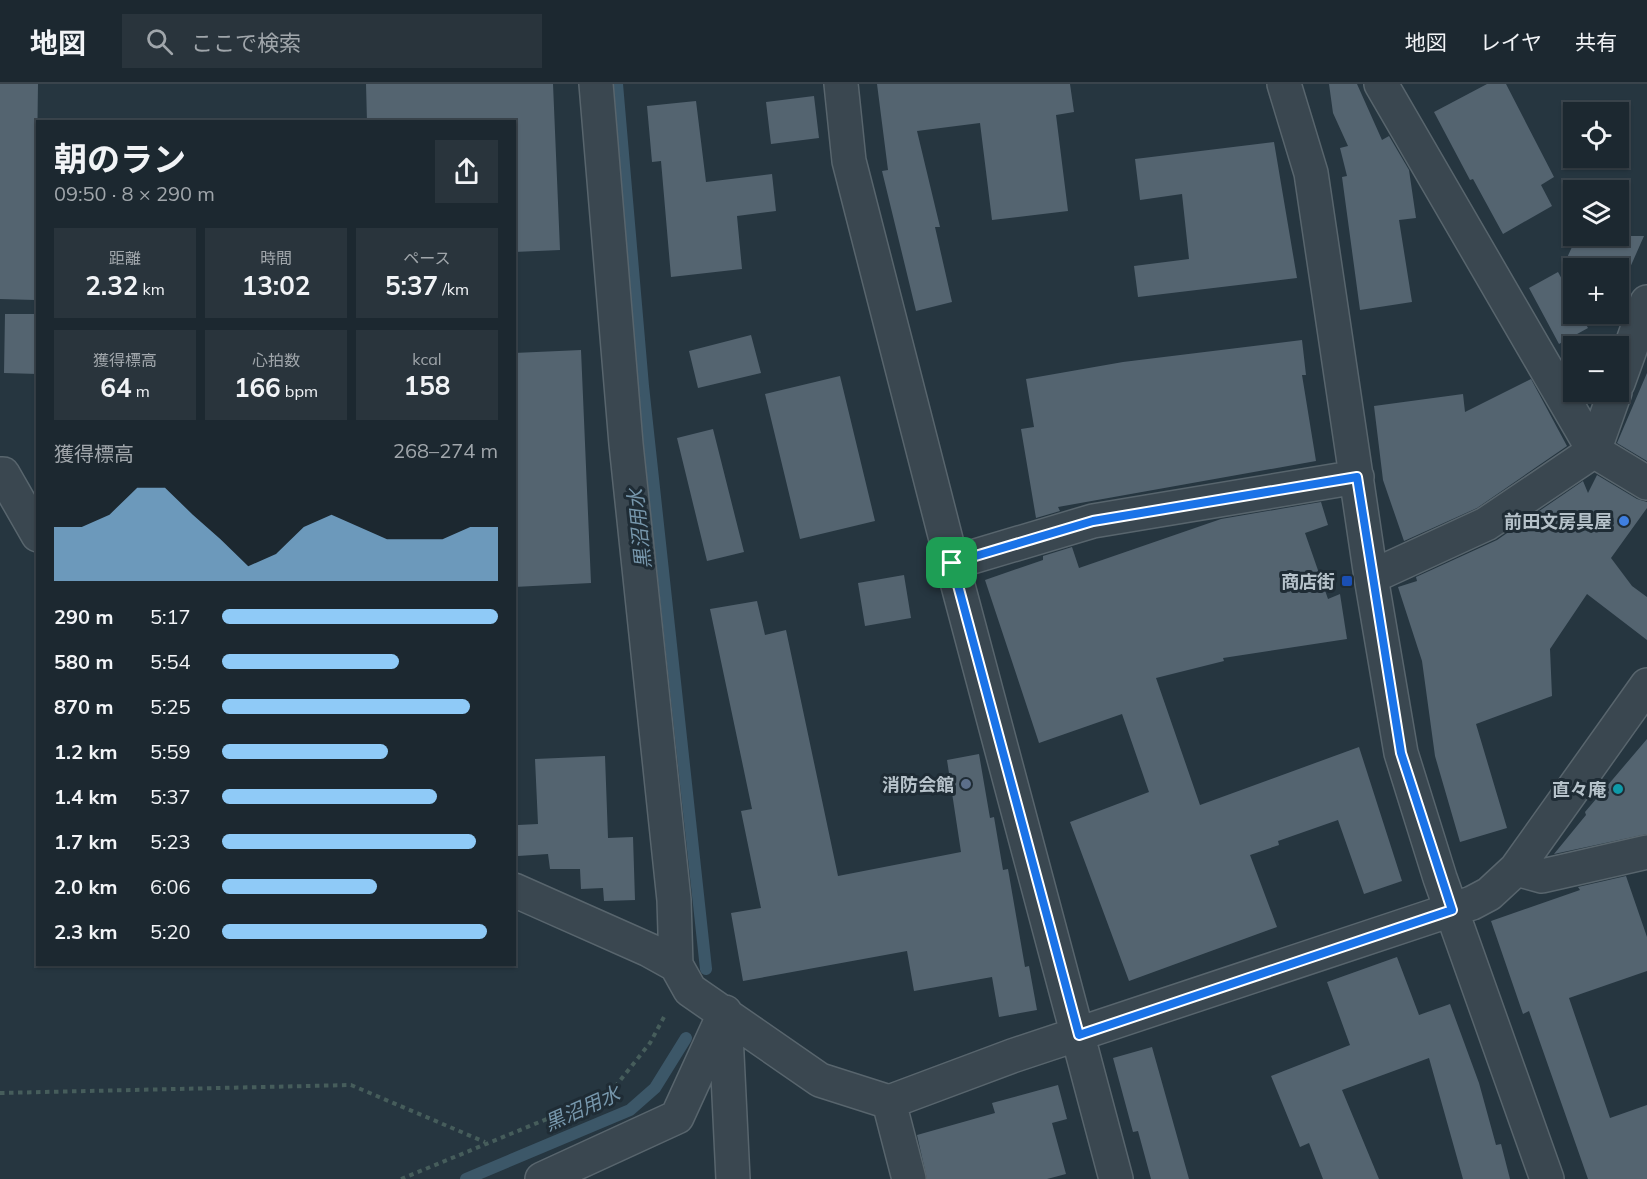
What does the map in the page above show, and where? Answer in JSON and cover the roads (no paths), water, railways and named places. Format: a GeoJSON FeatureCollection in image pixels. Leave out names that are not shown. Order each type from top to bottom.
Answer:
{"type":"FeatureCollection","features":[{"type":"Feature","properties":{"kind":"street"},"geometry":{"type":"LineString","coordinates":[[596,84],[626,444],[674,900],[676,965],[690,990],[725,1012],[820,1080],[889,1102],[1012,1056],[1452,910],[1489,894],[1516,869],[1647,685]]}},
{"type":"Feature","properties":{"kind":"street"},"geometry":{"type":"LineString","coordinates":[[841,84],[849,161],[952,563],[1116,1179]]}},
{"type":"Feature","properties":{"kind":"street"},"geometry":{"type":"LineString","coordinates":[[1284,84],[1311,173],[1371,577],[1401,753],[1452,910],[1547,1179]]}},
{"type":"Feature","properties":{"kind":"street"},"geometry":{"type":"LineString","coordinates":[[1381,84],[1594,451],[1647,483]]}},
{"type":"Feature","properties":{"kind":"street"},"geometry":{"type":"LineString","coordinates":[[1629,352],[1647,302]]}},
{"type":"Feature","properties":{"kind":"street"},"geometry":{"type":"LineString","coordinates":[[1371,577],[1486,524],[1594,451],[1611,402]]}},
{"type":"Feature","properties":{"kind":"street"},"geometry":{"type":"LineString","coordinates":[[0,474],[3,474],[36,532]]}},
{"type":"Feature","properties":{"kind":"street"},"geometry":{"type":"LineString","coordinates":[[952,563],[1093,521],[1357,477]]}},
{"type":"Feature","properties":{"kind":"street"},"geometry":{"type":"LineString","coordinates":[[1516,869],[1542,876],[1647,852]]}},
{"type":"Feature","properties":{"kind":"street"},"geometry":{"type":"LineString","coordinates":[[516,891],[649,950],[676,965]]}},
{"type":"Feature","properties":{"kind":"street"},"geometry":{"type":"LineString","coordinates":[[542,1179],[677,1117],[725,1012]]}},
{"type":"Feature","properties":{"kind":"street"},"geometry":{"type":"LineString","coordinates":[[725,1012],[733,1179]]}},
{"type":"Feature","properties":{"kind":"street"},"geometry":{"type":"LineString","coordinates":[[889,1102],[909,1179]]}},
{"type":"Feature","properties":{"kind":"waterway","name":"黒沼用水"},"geometry":{"type":"LineString","coordinates":[[617,84],[643,386],[706,969]]}},
{"type":"Feature","properties":{"kind":"waterway","name":"黒沼用水"},"geometry":{"type":"LineString","coordinates":[[466,1179],[630,1110],[655,1088],[686,1038]]}},
{"type":"Feature","properties":{"kind":"place","name":"前田文房具屋"},"geometry":{"type":"Point","coordinates":[1624,521]}},
{"type":"Feature","properties":{"kind":"place","name":"商店街"},"geometry":{"type":"Point","coordinates":[1347,581]}},
{"type":"Feature","properties":{"kind":"place","name":"消防会館"},"geometry":{"type":"Point","coordinates":[966,784]}},
{"type":"Feature","properties":{"kind":"place","name":"直々庵"},"geometry":{"type":"Point","coordinates":[1618,789]}}]}
